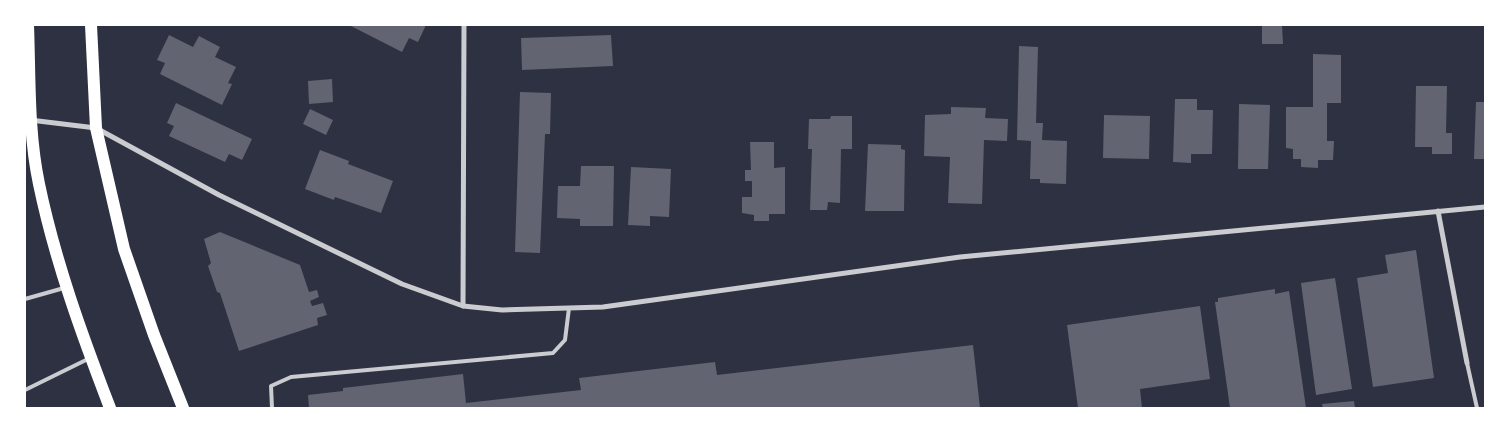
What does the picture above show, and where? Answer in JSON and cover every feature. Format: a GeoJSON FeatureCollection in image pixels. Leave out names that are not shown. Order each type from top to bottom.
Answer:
{"type":"FeatureCollection","features":[{"type":"Feature","properties":{"kind":"main road"},"geometry":{"type":"LineString","coordinates":[[28,25],[28,119],[39,183],[66,287],[110,408]]}},
{"type":"Feature","properties":{"kind":"main road"},"geometry":{"type":"LineString","coordinates":[[91,25],[96,128],[124,249],[154,336],[183,408]]}},
{"type":"Feature","properties":{"kind":"street"},"geometry":{"type":"LineString","coordinates":[[463,306],[464,25]]}},
{"type":"Feature","properties":{"kind":"street"},"geometry":{"type":"LineString","coordinates":[[28,119],[96,128],[220,195],[402,284],[463,306],[502,310],[603,307],[960,257],[1485,207]]}},
{"type":"Feature","properties":{"kind":"street"},"geometry":{"type":"LineString","coordinates":[[1438,211],[1467,363]]}},
{"type":"Feature","properties":{"kind":"lane"},"geometry":{"type":"LineString","coordinates":[[25,299],[66,287]]}},
{"type":"Feature","properties":{"kind":"lane"},"geometry":{"type":"LineString","coordinates":[[272,408],[271,386],[291,377],[553,353],[565,340],[569,308]]}},
{"type":"Feature","properties":{"kind":"lane"},"geometry":{"type":"LineString","coordinates":[[25,390],[91,358]]}},
{"type":"Feature","properties":{"kind":"lane"},"geometry":{"type":"LineString","coordinates":[[1467,363],[1477,408]]}},
{"type":"Feature","properties":{"kind":"building"},"geometry":{"type":"Polygon","coordinates":[[[349,25],[426,25],[418,42],[409,38],[402,52],[349,25]]]}},
{"type":"Feature","properties":{"kind":"building"},"geometry":{"type":"Polygon","coordinates":[[[1262,26],[1282,26],[1283,44],[1262,44],[1262,26]]]}},
{"type":"Feature","properties":{"kind":"building"},"geometry":{"type":"Polygon","coordinates":[[[169,35],[193,47],[199,36],[220,47],[215,57],[236,67],[228,83],[232,84],[222,105],[160,74],[165,63],[157,60],[169,35]]]}},
{"type":"Feature","properties":{"kind":"building"},"geometry":{"type":"Polygon","coordinates":[[[611,35],[613,66],[522,70],[521,38],[611,35]]]}},
{"type":"Feature","properties":{"kind":"building"},"geometry":{"type":"Polygon","coordinates":[[[1019,46],[1038,47],[1036,123],[1043,123],[1042,140],[1067,141],[1066,184],[1040,183],[1040,179],[1030,179],[1031,141],[1017,140],[1019,46]]]}},
{"type":"Feature","properties":{"kind":"building"},"geometry":{"type":"Polygon","coordinates":[[[1313,54],[1341,55],[1341,103],[1327,103],[1327,141],[1334,141],[1333,160],[1318,160],[1318,168],[1301,167],[1301,159],[1293,159],[1293,149],[1286,148],[1286,107],[1313,107],[1313,54]]]}},
{"type":"Feature","properties":{"kind":"building"},"geometry":{"type":"Polygon","coordinates":[[[332,79],[333,102],[309,104],[308,81],[332,79]]]}},
{"type":"Feature","properties":{"kind":"building"},"geometry":{"type":"Polygon","coordinates":[[[1416,86],[1447,86],[1446,133],[1452,133],[1452,154],[1432,154],[1432,147],[1415,147],[1416,86]]]}},
{"type":"Feature","properties":{"kind":"building"},"geometry":{"type":"Polygon","coordinates":[[[520,92],[551,93],[550,134],[545,134],[540,253],[515,252],[520,92]]]}},
{"type":"Feature","properties":{"kind":"building"},"geometry":{"type":"Polygon","coordinates":[[[1175,99],[1197,99],[1197,110],[1213,110],[1212,154],[1191,154],[1191,163],[1173,162],[1175,99]]]}},
{"type":"Feature","properties":{"kind":"building"},"geometry":{"type":"Polygon","coordinates":[[[1476,102],[1485,102],[1485,159],[1474,159],[1476,102]]]}},
{"type":"Feature","properties":{"kind":"building"},"geometry":{"type":"Polygon","coordinates":[[[176,103],[252,139],[242,160],[229,154],[225,162],[169,136],[174,126],[167,123],[176,103]]]}},
{"type":"Feature","properties":{"kind":"building"},"geometry":{"type":"Polygon","coordinates":[[[1239,104],[1270,105],[1268,169],[1238,169],[1239,104]]]}},
{"type":"Feature","properties":{"kind":"building"},"geometry":{"type":"Polygon","coordinates":[[[951,107],[986,108],[985,118],[1008,119],[1007,141],[984,140],[982,204],[948,203],[950,157],[924,156],[925,115],[951,114],[951,107]]]}},
{"type":"Feature","properties":{"kind":"building"},"geometry":{"type":"Polygon","coordinates":[[[310,109],[333,120],[326,135],[303,124],[310,109]]]}},
{"type":"Feature","properties":{"kind":"building"},"geometry":{"type":"Polygon","coordinates":[[[1104,115],[1150,116],[1149,159],[1103,158],[1104,115]]]}},
{"type":"Feature","properties":{"kind":"building"},"geometry":{"type":"Polygon","coordinates":[[[831,116],[852,116],[852,149],[841,149],[840,203],[828,202],[827,210],[810,210],[812,149],[808,149],[809,119],[830,119],[831,116]]]}},
{"type":"Feature","properties":{"kind":"building"},"geometry":{"type":"Polygon","coordinates":[[[750,142],[774,142],[774,168],[785,167],[785,214],[769,214],[769,221],[754,221],[754,215],[742,213],[742,197],[752,197],[752,181],[745,181],[745,170],[751,170],[750,142]]]}},
{"type":"Feature","properties":{"kind":"building"},"geometry":{"type":"Polygon","coordinates":[[[868,144],[901,145],[901,149],[905,150],[904,211],[865,211],[868,144]]]}},
{"type":"Feature","properties":{"kind":"building"},"geometry":{"type":"Polygon","coordinates":[[[320,150],[349,161],[348,164],[393,181],[381,213],[335,197],[334,200],[305,189],[320,150]]]}},
{"type":"Feature","properties":{"kind":"building"},"geometry":{"type":"Polygon","coordinates":[[[581,166],[614,166],[613,226],[580,226],[580,219],[557,218],[558,186],[580,186],[581,166]]]}},
{"type":"Feature","properties":{"kind":"building"},"geometry":{"type":"Polygon","coordinates":[[[631,167],[671,169],[669,217],[650,216],[650,226],[628,225],[631,167]]]}},
{"type":"Feature","properties":{"kind":"building"},"geometry":{"type":"Polygon","coordinates":[[[220,232],[300,265],[309,292],[317,290],[319,297],[310,301],[312,306],[323,303],[327,315],[317,318],[318,325],[239,351],[220,293],[217,292],[208,266],[211,263],[204,239],[220,232]]]}},
{"type":"Feature","properties":{"kind":"building"},"geometry":{"type":"Polygon","coordinates":[[[1416,250],[1434,378],[1373,387],[1357,278],[1388,273],[1385,255],[1416,250]]]}},
{"type":"Feature","properties":{"kind":"building"},"geometry":{"type":"Polygon","coordinates":[[[1335,278],[1352,389],[1316,395],[1301,283],[1335,278]]]}},
{"type":"Feature","properties":{"kind":"building"},"geometry":{"type":"Polygon","coordinates":[[[1275,289],[1275,294],[1289,291],[1306,408],[1230,408],[1215,302],[1218,302],[1218,298],[1275,289]]]}},
{"type":"Feature","properties":{"kind":"building"},"geometry":{"type":"Polygon","coordinates":[[[1200,306],[1210,379],[1140,389],[1142,408],[1078,408],[1067,325],[1200,306]]]}},
{"type":"Feature","properties":{"kind":"building"},"geometry":{"type":"Polygon","coordinates":[[[973,345],[980,408],[309,408],[308,395],[343,391],[343,388],[463,374],[466,403],[581,390],[579,378],[715,362],[717,375],[973,345]]]}},
{"type":"Feature","properties":{"kind":"building"},"geometry":{"type":"Polygon","coordinates":[[[1354,401],[1355,408],[1323,408],[1322,404],[1354,401]]]}}]}
